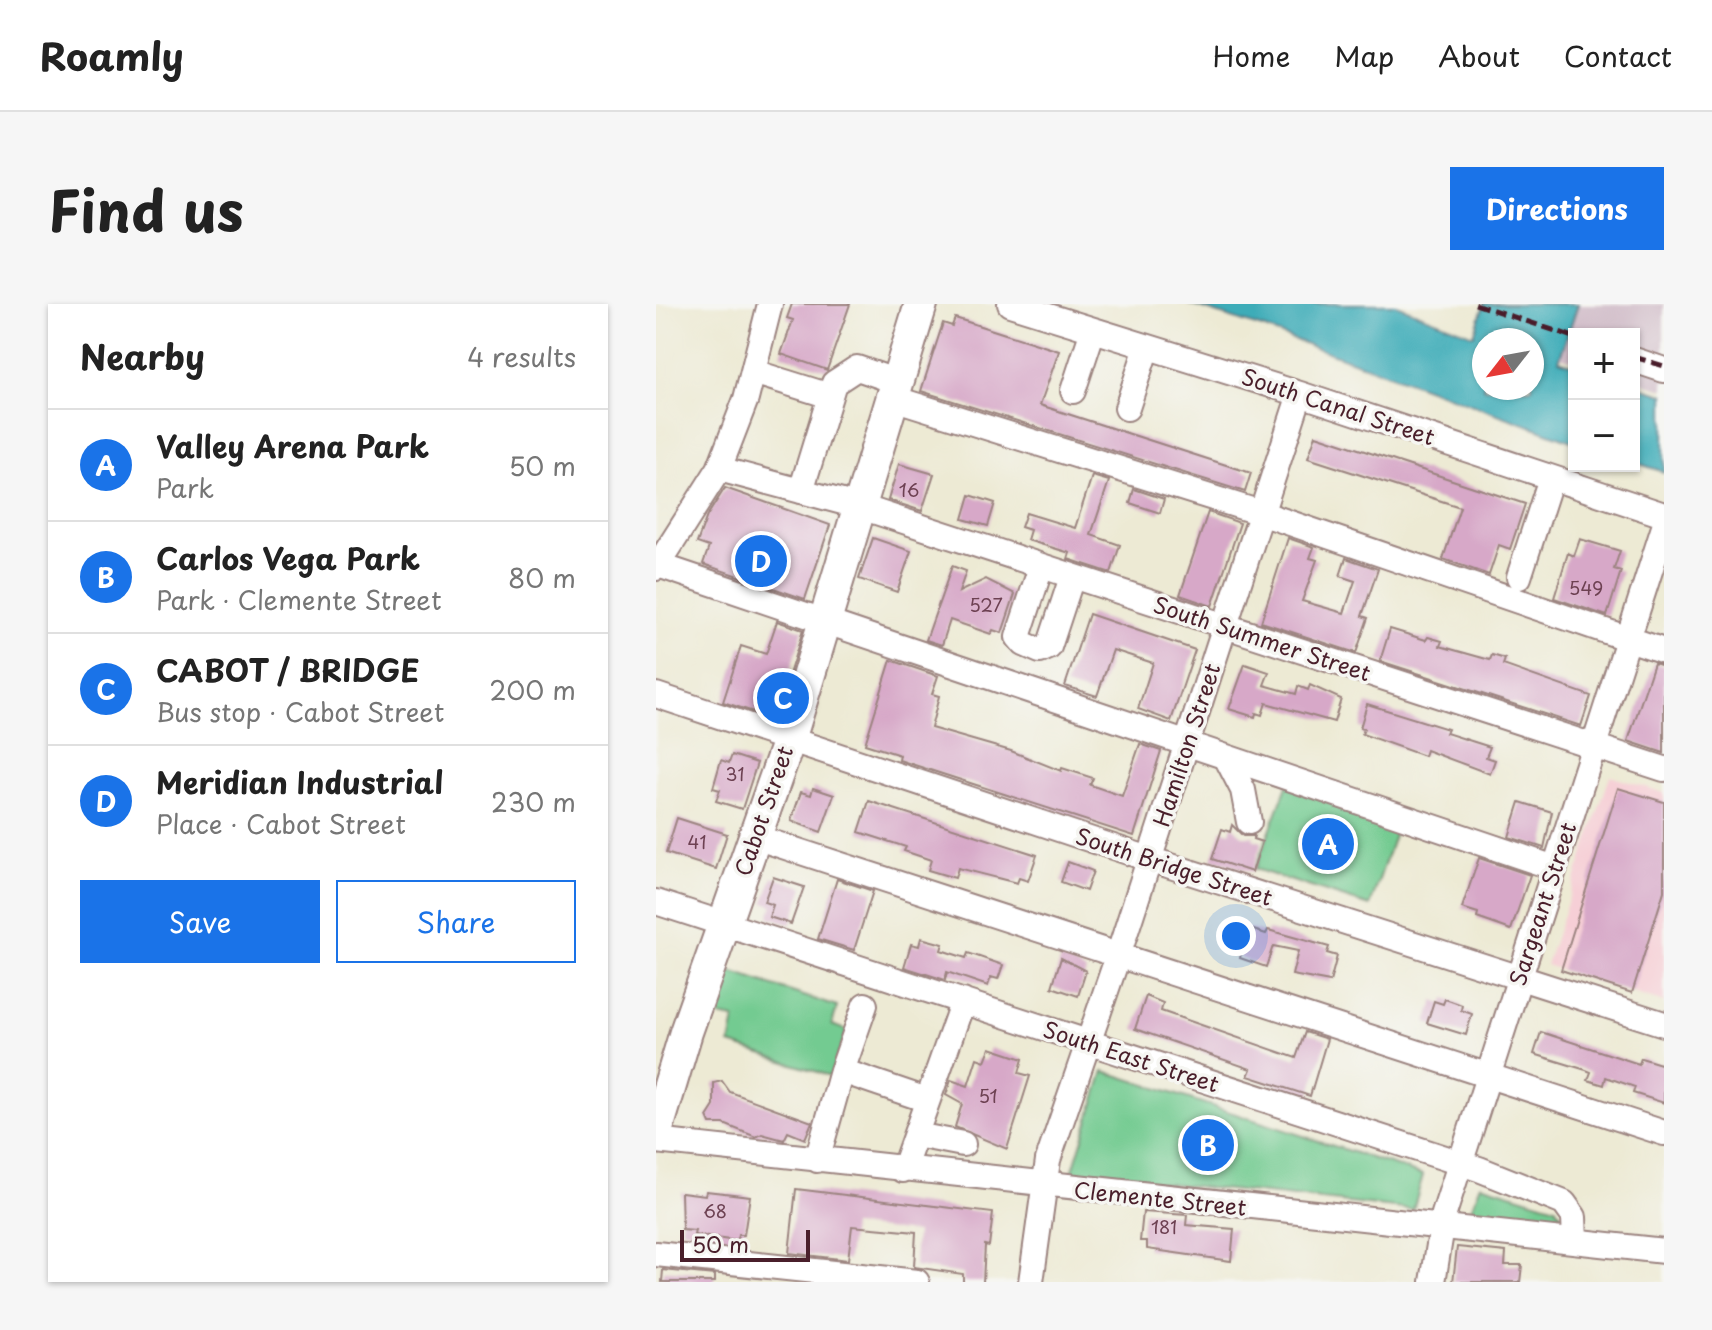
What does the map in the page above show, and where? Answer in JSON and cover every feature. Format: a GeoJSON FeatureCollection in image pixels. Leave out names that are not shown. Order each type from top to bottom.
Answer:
{"type":"FeatureCollection","features":[{"type":"Feature","properties":{"kind":"main road","name":"Cabot Street"},"geometry":{"type":"LineString","coordinates":[[656,1132],[665,1070],[725,924],[789,740],[921,304]]}},
{"type":"Feature","properties":{"kind":"street"},"geometry":{"type":"LineString","coordinates":[[770,304],[753,372],[719,469],[657,567],[826,621],[1555,868]]}},
{"type":"Feature","properties":{"kind":"street","name":"South Canal Street"},"geometry":{"type":"LineString","coordinates":[[1010,304],[1300,394],[1664,515]]}},
{"type":"Feature","properties":{"kind":"street"},"geometry":{"type":"LineString","coordinates":[[1073,391],[1093,330]]}},
{"type":"Feature","properties":{"kind":"street"},"geometry":{"type":"LineString","coordinates":[[1127,408],[1147,347]]}},
{"type":"Feature","properties":{"kind":"street"},"geometry":{"type":"LineString","coordinates":[[1640,362],[1664,370]]}},
{"type":"Feature","properties":{"kind":"street"},"geometry":{"type":"LineString","coordinates":[[801,491],[834,383],[857,368],[896,390],[1664,651]]}},
{"type":"Feature","properties":{"kind":"street"},"geometry":{"type":"LineString","coordinates":[[753,372],[830,396]]}},
{"type":"Feature","properties":{"kind":"street","name":"Hamilton Street"},"geometry":{"type":"LineString","coordinates":[[1031,1282],[1048,1160],[1118,956],[1300,394]]}},
{"type":"Feature","properties":{"kind":"street","name":"South Summer Street"},"geometry":{"type":"LineString","coordinates":[[719,469],[861,507],[1664,769]]}},
{"type":"Feature","properties":{"kind":"street"},"geometry":{"type":"LineString","coordinates":[[1519,577],[1551,478]]}},
{"type":"Feature","properties":{"kind":"street","name":"Sargeant Street"},"geometry":{"type":"LineString","coordinates":[[1433,1282],[1441,1229],[1460,1164],[1664,527]]}},
{"type":"Feature","properties":{"kind":"street"},"geometry":{"type":"LineString","coordinates":[[1041,567],[1018,637],[1024,644],[1040,651],[1049,647],[1072,577]]}},
{"type":"Feature","properties":{"kind":"street","name":"South Bridge Street"},"geometry":{"type":"LineString","coordinates":[[656,695],[1149,859],[1664,1024]]}},
{"type":"Feature","properties":{"kind":"street"},"geometry":{"type":"LineString","coordinates":[[1227,759],[1243,790],[1249,822]]}},
{"type":"Feature","properties":{"kind":"street"},"geometry":{"type":"LineString","coordinates":[[755,837],[1664,1133]]}},
{"type":"Feature","properties":{"kind":"street","name":"South East Street"},"geometry":{"type":"LineString","coordinates":[[656,902],[1460,1164],[1564,1203],[1574,1217],[1575,1241]]}},
{"type":"Feature","properties":{"kind":"street"},"geometry":{"type":"LineString","coordinates":[[903,1170],[963,1001]]}},
{"type":"Feature","properties":{"kind":"street"},"geometry":{"type":"LineString","coordinates":[[817,1160],[842,1071],[865,1005]]}},
{"type":"Feature","properties":{"kind":"street"},"geometry":{"type":"LineString","coordinates":[[842,1071],[927,1100]]}},
{"type":"Feature","properties":{"kind":"street"},"geometry":{"type":"LineString","coordinates":[[916,1135],[963,1144]]}},
{"type":"Feature","properties":{"kind":"street","name":"Clemente Street"},"geometry":{"type":"LineString","coordinates":[[656,1141],[1044,1186],[1664,1251]]}},
{"type":"Feature","properties":{"kind":"street"},"geometry":{"type":"LineString","coordinates":[[656,1254],[917,1282]]}},
{"type":"Feature","properties":{"kind":"shaded area"},"geometry":{"type":"Polygon","coordinates":[[[1574,304],[1664,304],[1664,389],[1640,382],[1640,328],[1568,328],[1568,359],[1559,356],[1574,304]]]}},
{"type":"Feature","properties":{"kind":"shaded area"},"geometry":{"type":"Polygon","coordinates":[[[1610,776],[1664,793],[1664,1003],[1546,965],[1610,776]]]}},
{"type":"Feature","properties":{"kind":"green space"},"geometry":{"type":"Polygon","coordinates":[[[1289,781],[1400,818],[1370,906],[1255,869],[1289,781]]]}},
{"type":"Feature","properties":{"kind":"green space"},"geometry":{"type":"Polygon","coordinates":[[[731,972],[837,1007],[832,1025],[847,1030],[830,1076],[730,1044],[735,1019],[717,1016],[731,972]]]}},
{"type":"Feature","properties":{"kind":"green space"},"geometry":{"type":"Polygon","coordinates":[[[1104,1071],[1423,1175],[1413,1210],[1072,1173],[1104,1071]]]}},
{"type":"Feature","properties":{"kind":"green space"},"geometry":{"type":"Polygon","coordinates":[[[1481,1184],[1556,1207],[1562,1215],[1552,1221],[1470,1212],[1481,1184]]]}},
{"type":"Feature","properties":{"kind":"water"},"geometry":{"type":"Polygon","coordinates":[[[1188,304],[1394,304],[1472,334],[1472,400],[1544,400],[1544,328],[1476,328],[1484,304],[1578,304],[1559,360],[1568,363],[1568,440],[1188,304]]]}},
{"type":"Feature","properties":{"kind":"water"},"geometry":{"type":"Polygon","coordinates":[[[1640,387],[1664,394],[1664,472],[1640,464],[1640,387]]]}},
{"type":"Feature","properties":{"kind":"building"},"geometry":{"type":"Polygon","coordinates":[[[792,304],[850,304],[827,370],[781,354],[793,320],[787,318],[792,304]]]}},
{"type":"Feature","properties":{"kind":"building"},"geometry":{"type":"Polygon","coordinates":[[[955,318],[1059,351],[1040,405],[1251,473],[1245,492],[921,391],[943,323],[952,326],[955,318]]]}},
{"type":"Feature","properties":{"kind":"building"},"geometry":{"type":"Polygon","coordinates":[[[1316,435],[1525,504],[1510,549],[1499,545],[1489,575],[1443,559],[1460,507],[1308,458],[1316,435]]]}},
{"type":"Feature","properties":{"kind":"building"},"geometry":{"type":"Polygon","coordinates":[[[899,464],[934,474],[922,511],[888,500],[899,464]]]}},
{"type":"Feature","properties":{"kind":"building"},"geometry":{"type":"Polygon","coordinates":[[[1092,476],[1109,481],[1091,535],[1120,545],[1111,573],[1068,559],[1070,553],[1027,540],[1030,530],[1021,527],[1026,513],[1075,528],[1092,476]]]}},
{"type":"Feature","properties":{"kind":"building"},"geometry":{"type":"Polygon","coordinates":[[[725,488],[830,525],[805,599],[703,564],[709,547],[697,543],[707,516],[725,488]]]}},
{"type":"Feature","properties":{"kind":"building"},"geometry":{"type":"Polygon","coordinates":[[[1134,489],[1164,499],[1160,513],[1130,503],[1134,489]]]}},
{"type":"Feature","properties":{"kind":"building"},"geometry":{"type":"Polygon","coordinates":[[[970,495],[995,503],[988,526],[963,519],[970,495]]]}},
{"type":"Feature","properties":{"kind":"building"},"geometry":{"type":"Polygon","coordinates":[[[1208,512],[1240,523],[1212,606],[1180,595],[1208,512]]]}},
{"type":"Feature","properties":{"kind":"building"},"geometry":{"type":"Polygon","coordinates":[[[873,538],[911,551],[897,592],[859,579],[873,538]]]}},
{"type":"Feature","properties":{"kind":"building"},"geometry":{"type":"Polygon","coordinates":[[[1288,538],[1314,547],[1310,558],[1317,560],[1302,601],[1344,613],[1355,581],[1340,576],[1346,558],[1378,569],[1362,616],[1368,618],[1356,653],[1261,622],[1288,538]]]}},
{"type":"Feature","properties":{"kind":"building"},"geometry":{"type":"Polygon","coordinates":[[[1580,539],[1620,551],[1614,569],[1621,571],[1607,616],[1554,598],[1568,553],[1574,556],[1580,539]]]}},
{"type":"Feature","properties":{"kind":"building"},"geometry":{"type":"Polygon","coordinates":[[[952,566],[966,571],[959,592],[986,579],[1015,594],[1002,633],[993,630],[991,634],[950,620],[942,645],[926,640],[952,566]]]}},
{"type":"Feature","properties":{"kind":"building"},"geometry":{"type":"Polygon","coordinates":[[[1089,614],[1195,650],[1171,721],[1138,709],[1153,663],[1113,650],[1097,696],[1065,686],[1089,614]]]}},
{"type":"Feature","properties":{"kind":"building"},"geometry":{"type":"Polygon","coordinates":[[[777,621],[803,630],[775,719],[723,702],[741,646],[766,654],[777,621]]]}},
{"type":"Feature","properties":{"kind":"building"},"geometry":{"type":"Polygon","coordinates":[[[1390,629],[1426,640],[1428,637],[1442,641],[1440,646],[1490,660],[1492,655],[1505,659],[1503,665],[1591,696],[1581,726],[1380,661],[1390,629]]]}},
{"type":"Feature","properties":{"kind":"building"},"geometry":{"type":"Polygon","coordinates":[[[891,660],[938,676],[932,694],[939,696],[931,728],[1011,751],[1061,771],[1062,768],[1093,778],[1090,785],[1122,796],[1140,744],[1161,751],[1134,836],[899,760],[900,755],[865,744],[891,660]]]}},
{"type":"Feature","properties":{"kind":"building"},"geometry":{"type":"Polygon","coordinates":[[[1654,663],[1664,666],[1664,753],[1628,741],[1654,663]]]}},
{"type":"Feature","properties":{"kind":"building"},"geometry":{"type":"Polygon","coordinates":[[[1245,664],[1269,672],[1264,685],[1296,694],[1298,686],[1308,690],[1310,685],[1341,699],[1334,722],[1266,703],[1262,715],[1256,713],[1255,717],[1229,709],[1245,664]]]}},
{"type":"Feature","properties":{"kind":"building"},"geometry":{"type":"Polygon","coordinates":[[[1367,704],[1448,729],[1446,733],[1490,747],[1486,757],[1495,760],[1490,774],[1426,750],[1424,756],[1362,734],[1364,729],[1360,728],[1367,704]]]}},
{"type":"Feature","properties":{"kind":"building"},"geometry":{"type":"Polygon","coordinates":[[[732,755],[757,763],[742,809],[716,801],[720,790],[713,788],[721,760],[729,763],[732,755]]]}},
{"type":"Feature","properties":{"kind":"building"},"geometry":{"type":"Polygon","coordinates":[[[813,788],[834,795],[821,832],[791,821],[801,792],[811,795],[813,788]]]}},
{"type":"Feature","properties":{"kind":"building"},"geometry":{"type":"Polygon","coordinates":[[[1618,788],[1664,802],[1664,891],[1632,993],[1561,970],[1618,788]]]}},
{"type":"Feature","properties":{"kind":"building"},"geometry":{"type":"Polygon","coordinates":[[[869,801],[1037,855],[1028,881],[1019,878],[1017,883],[958,868],[955,878],[928,870],[931,860],[904,851],[906,847],[859,832],[869,801]]]}},
{"type":"Feature","properties":{"kind":"building"},"geometry":{"type":"Polygon","coordinates":[[[1520,802],[1552,812],[1544,848],[1509,837],[1520,802]]]}},
{"type":"Feature","properties":{"kind":"building"},"geometry":{"type":"Polygon","coordinates":[[[677,818],[727,834],[716,869],[666,853],[677,818]]]}},
{"type":"Feature","properties":{"kind":"building"},"geometry":{"type":"Polygon","coordinates":[[[1232,825],[1243,836],[1254,836],[1253,839],[1262,842],[1252,872],[1212,859],[1222,829],[1230,832],[1232,825]]]}},
{"type":"Feature","properties":{"kind":"building"},"geometry":{"type":"Polygon","coordinates":[[[1479,858],[1530,875],[1511,930],[1477,918],[1478,913],[1462,908],[1479,858]]]}},
{"type":"Feature","properties":{"kind":"building"},"geometry":{"type":"Polygon","coordinates":[[[1068,862],[1093,871],[1086,891],[1061,882],[1068,862]]]}},
{"type":"Feature","properties":{"kind":"building"},"geometry":{"type":"Polygon","coordinates":[[[773,877],[804,887],[791,924],[769,917],[773,905],[764,902],[773,877]]]}},
{"type":"Feature","properties":{"kind":"building"},"geometry":{"type":"Polygon","coordinates":[[[837,879],[873,891],[854,950],[818,939],[837,879]]]}},
{"type":"Feature","properties":{"kind":"building"},"geometry":{"type":"Polygon","coordinates":[[[1241,926],[1329,947],[1327,953],[1337,956],[1330,982],[1292,975],[1298,951],[1273,946],[1266,967],[1240,958],[1241,954],[1233,952],[1241,926]]]}},
{"type":"Feature","properties":{"kind":"building"},"geometry":{"type":"Polygon","coordinates":[[[921,938],[943,944],[941,950],[966,958],[968,953],[1003,965],[998,979],[991,977],[988,986],[947,972],[945,980],[904,967],[911,944],[919,946],[921,938]]]}},
{"type":"Feature","properties":{"kind":"building"},"geometry":{"type":"Polygon","coordinates":[[[1061,958],[1086,971],[1078,996],[1052,987],[1061,958]]]}},
{"type":"Feature","properties":{"kind":"building"},"geometry":{"type":"Polygon","coordinates":[[[1146,996],[1163,1003],[1161,1011],[1296,1058],[1305,1032],[1327,1039],[1310,1096],[1248,1076],[1251,1069],[1135,1029],[1146,996]]]}},
{"type":"Feature","properties":{"kind":"building"},"geometry":{"type":"Polygon","coordinates":[[[1445,999],[1462,1005],[1461,1010],[1472,1014],[1466,1035],[1427,1023],[1434,1001],[1443,1004],[1445,999]]]}},
{"type":"Feature","properties":{"kind":"building"},"geometry":{"type":"Polygon","coordinates":[[[1541,1032],[1639,1064],[1641,1058],[1664,1065],[1664,1103],[1633,1093],[1635,1087],[1606,1077],[1604,1085],[1588,1080],[1591,1072],[1534,1054],[1541,1032]]]}},
{"type":"Feature","properties":{"kind":"building"},"geometry":{"type":"Polygon","coordinates":[[[990,1048],[1023,1059],[1019,1073],[1030,1076],[1007,1149],[955,1127],[962,1104],[946,1095],[951,1080],[968,1086],[977,1058],[985,1061],[990,1048]]]}},
{"type":"Feature","properties":{"kind":"building"},"geometry":{"type":"Polygon","coordinates":[[[722,1081],[730,1092],[812,1122],[805,1139],[788,1132],[784,1140],[762,1134],[756,1137],[724,1124],[710,1124],[707,1117],[714,1106],[714,1083],[722,1081]]]}},
{"type":"Feature","properties":{"kind":"building"},"geometry":{"type":"Polygon","coordinates":[[[796,1189],[993,1213],[989,1246],[985,1245],[983,1282],[963,1282],[963,1274],[914,1267],[916,1232],[852,1226],[848,1260],[789,1253],[796,1189]]]}},
{"type":"Feature","properties":{"kind":"building"},"geometry":{"type":"Polygon","coordinates":[[[706,1191],[750,1196],[744,1235],[738,1235],[737,1241],[694,1235],[695,1231],[682,1230],[681,1192],[705,1195],[706,1191]]]}},
{"type":"Feature","properties":{"kind":"building"},"geometry":{"type":"Polygon","coordinates":[[[1143,1212],[1187,1215],[1186,1225],[1234,1229],[1231,1261],[1147,1249],[1147,1241],[1140,1241],[1143,1212]]]}},
{"type":"Feature","properties":{"kind":"building"},"geometry":{"type":"Polygon","coordinates":[[[1457,1247],[1506,1252],[1505,1265],[1522,1265],[1520,1282],[1453,1282],[1457,1247]]]}},
{"type":"Feature","properties":{"kind":"building"},"geometry":{"type":"Polygon","coordinates":[[[663,1270],[715,1275],[715,1282],[662,1282],[663,1270]]]}},
{"type":"Feature","properties":{"kind":"railway"},"geometry":{"type":"LineString","coordinates":[[1475,304],[1568,335]]}},
{"type":"Feature","properties":{"kind":"railway"},"geometry":{"type":"LineString","coordinates":[[1640,359],[1664,366]]}},
{"type":"Feature","properties":{"kind":"place","name":"Meridian Industrial"},"geometry":{"type":"Point","coordinates":[761,561]}},
{"type":"Feature","properties":{"kind":"place","name":"CABOT / BRIDGE"},"geometry":{"type":"Point","coordinates":[783,698]}},
{"type":"Feature","properties":{"kind":"place","name":"Valley Arena Park"},"geometry":{"type":"Point","coordinates":[1328,844]}},
{"type":"Feature","properties":{"kind":"place","name":"Carlos Vega Park"},"geometry":{"type":"Point","coordinates":[1208,1145]}}]}
